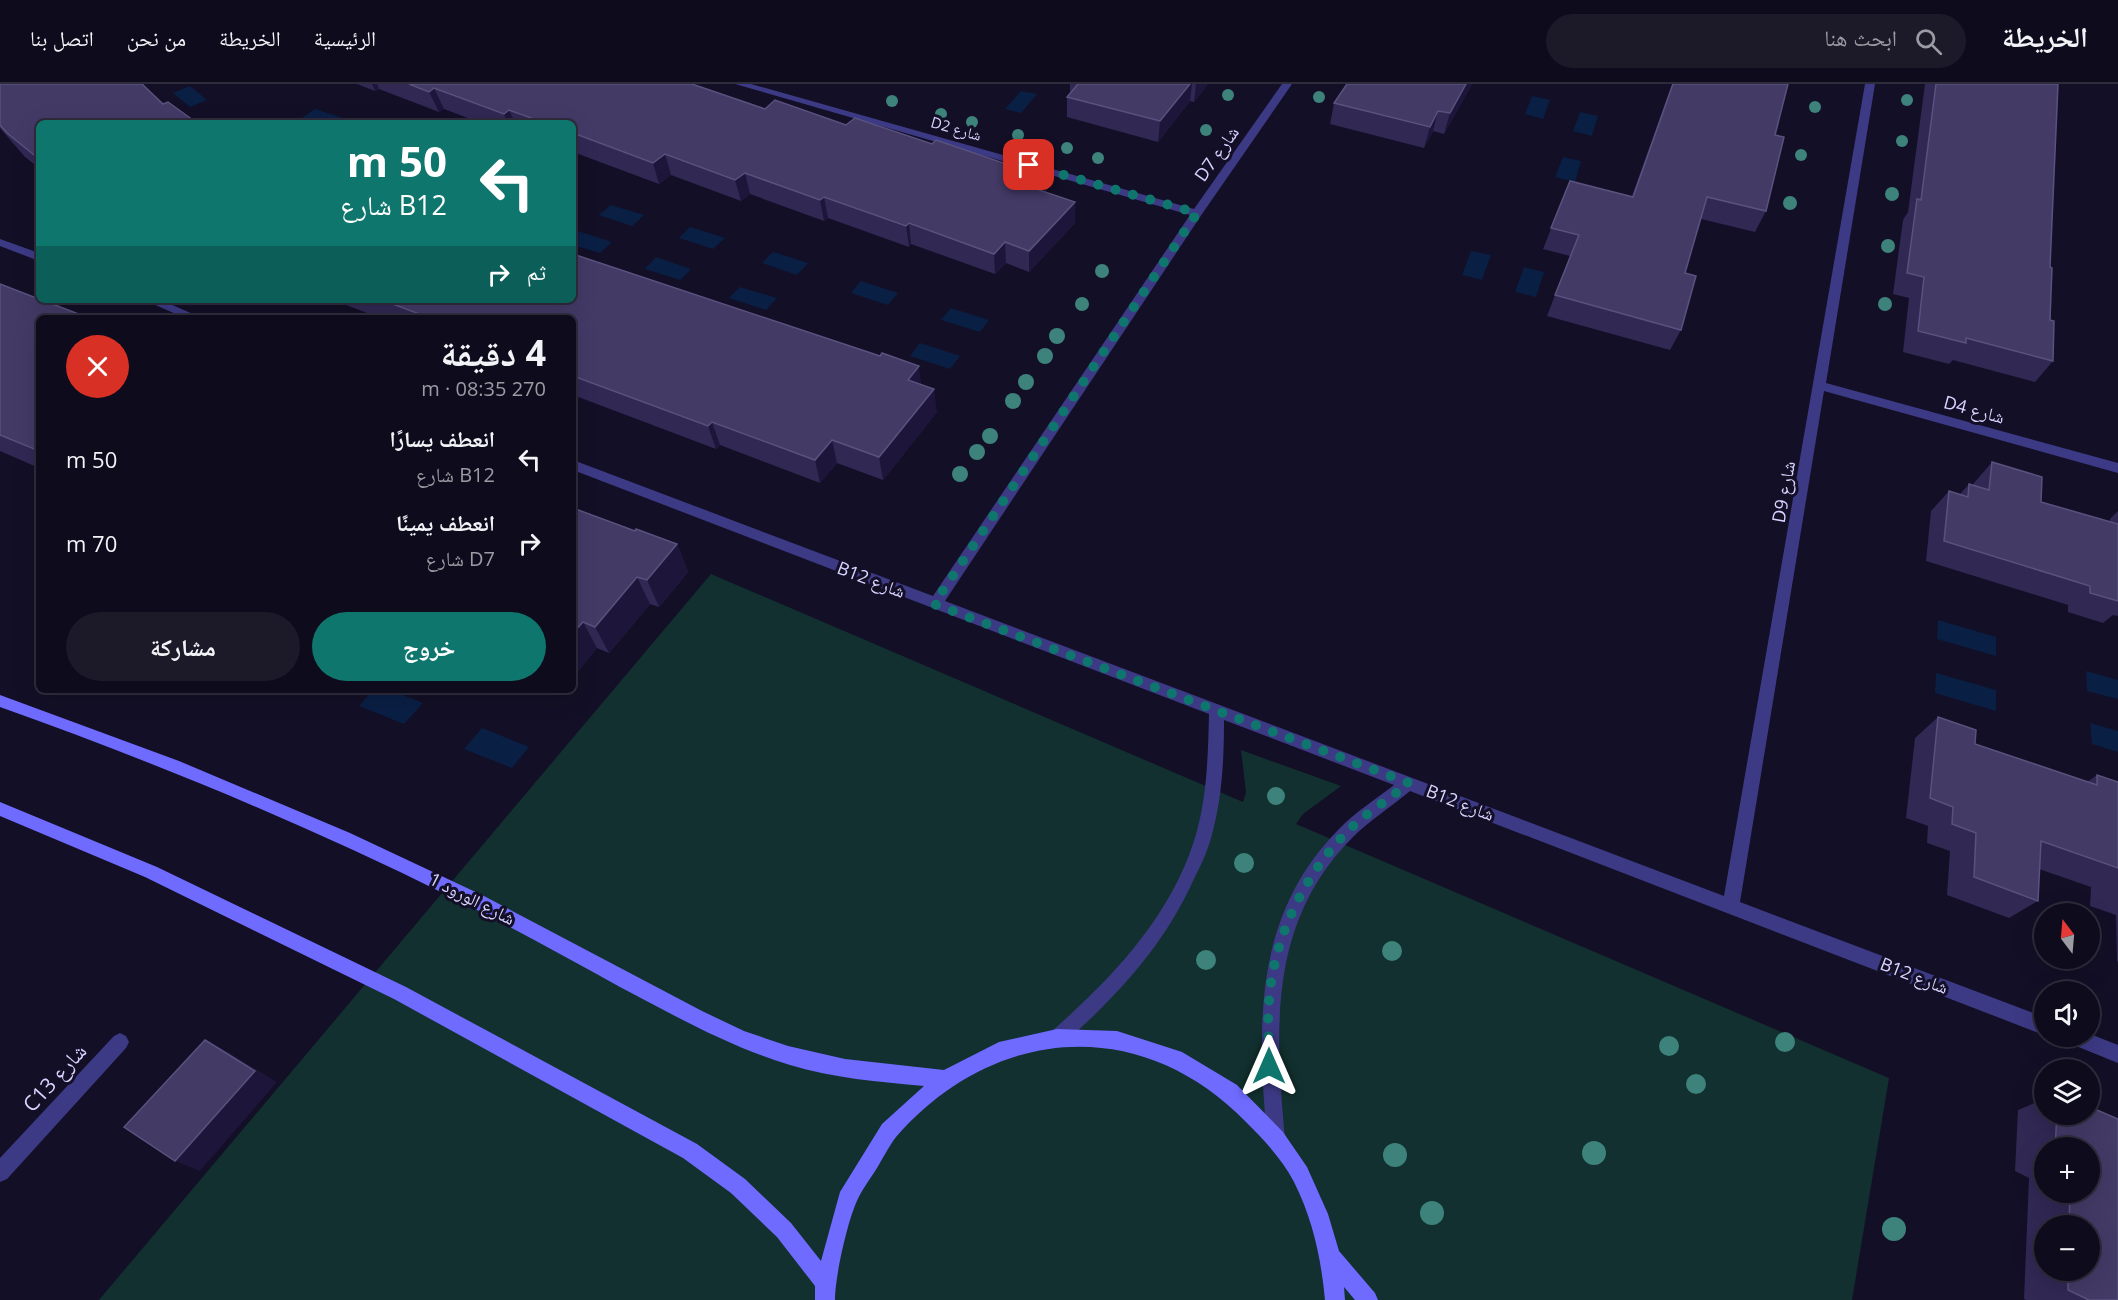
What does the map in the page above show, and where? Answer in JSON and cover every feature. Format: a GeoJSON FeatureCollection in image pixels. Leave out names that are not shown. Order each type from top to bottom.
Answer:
{"type":"FeatureCollection","features":[{"type":"Feature","properties":{"kind":"street","name":"D2 شارع"},"geometry":{"type":"LineString","coordinates":[[740,84],[1197,213]]}},
{"type":"Feature","properties":{"kind":"street","name":"D7 شارع"},"geometry":{"type":"LineString","coordinates":[[934,604],[1197,213],[1287,84]]}},
{"type":"Feature","properties":{"kind":"street","name":"D9 شارع"},"geometry":{"type":"LineString","coordinates":[[1731,906],[1820,386],[1837,266],[1870,84]]}},
{"type":"Feature","properties":{"kind":"street"},"geometry":{"type":"LineString","coordinates":[[0,233],[19,249]]}},
{"type":"Feature","properties":{"kind":"street"},"geometry":{"type":"LineString","coordinates":[[0,242],[36,256]]}},
{"type":"Feature","properties":{"kind":"street"},"geometry":{"type":"LineString","coordinates":[[158,303],[188,315]]}},
{"type":"Feature","properties":{"kind":"street","name":"D4 شارع"},"geometry":{"type":"LineString","coordinates":[[1820,386],[2118,468]]}},
{"type":"Feature","properties":{"kind":"street","name":"B12 شارع"},"geometry":{"type":"LineString","coordinates":[[576,466],[2034,1022]]}},
{"type":"Feature","properties":{"kind":"street","name":"شارع الورود 1"},"geometry":{"type":"LineString","coordinates":[[0,701],[132,748],[252,797],[376,852],[499,912],[687,1014],[759,1045],[813,1062],[945,1079]]}},
{"type":"Feature","properties":{"kind":"street"},"geometry":{"type":"LineString","coordinates":[[1057,1038],[1094,1006],[1126,973],[1155,938],[1177,901],[1203,839],[1215,778],[1217,711]]}},
{"type":"Feature","properties":{"kind":"street"},"geometry":{"type":"LineString","coordinates":[[1276,1139],[1269,1066],[1269,1002],[1280,943],[1296,903],[1323,860],[1342,837],[1409,783]]}},
{"type":"Feature","properties":{"kind":"street"},"geometry":{"type":"LineString","coordinates":[[0,809],[151,872],[400,993],[690,1151],[738,1186],[784,1230],[825,1291]]}},
{"type":"Feature","properties":{"kind":"street"},"geometry":{"type":"LineString","coordinates":[[825,1291],[847,1199],[889,1131],[945,1079],[999,1051],[1057,1038],[1117,1040],[1176,1058],[1230,1092],[1276,1139],[1300,1174],[1318,1214],[1331,1257],[1335,1300]]}},
{"type":"Feature","properties":{"kind":"street","name":"C13 شارع"},"geometry":{"type":"LineString","coordinates":[[0,1172],[120,1042]]}},
{"type":"Feature","properties":{"kind":"street"},"geometry":{"type":"LineString","coordinates":[[2100,1047],[2118,1054]]}},
{"type":"Feature","properties":{"kind":"street"},"geometry":{"type":"LineString","coordinates":[[1331,1257],[1368,1300]]}},
{"type":"Feature","properties":{"kind":"green space"},"geometry":{"type":"Polygon","coordinates":[[[711,574],[1243,802],[1246,792],[1241,750],[1341,786],[1303,814],[1296,824],[1889,1078],[1852,1300],[99,1300],[711,574]]]}},
{"type":"Feature","properties":{"kind":"water"},"geometry":{"type":"Polygon","coordinates":[[[190,86],[207,100],[190,107],[173,93],[190,86]]]}},
{"type":"Feature","properties":{"kind":"water"},"geometry":{"type":"Polygon","coordinates":[[[1021,91],[1037,94],[1021,113],[1005,109],[1021,91]]]}},
{"type":"Feature","properties":{"kind":"water"},"geometry":{"type":"Polygon","coordinates":[[[1532,96],[1550,100],[1543,119],[1525,114],[1532,96]]]}},
{"type":"Feature","properties":{"kind":"water"},"geometry":{"type":"Polygon","coordinates":[[[315,109],[343,118],[340,120],[308,120],[302,118],[315,109]]]}},
{"type":"Feature","properties":{"kind":"water"},"geometry":{"type":"Polygon","coordinates":[[[1580,112],[1598,116],[1592,136],[1573,131],[1580,112]]]}},
{"type":"Feature","properties":{"kind":"water"},"geometry":{"type":"Polygon","coordinates":[[[1563,157],[1581,161],[1575,182],[1555,177],[1563,157]]]}},
{"type":"Feature","properties":{"kind":"water"},"geometry":{"type":"Polygon","coordinates":[[[611,205],[644,215],[632,226],[599,215],[611,205]]]}},
{"type":"Feature","properties":{"kind":"water"},"geometry":{"type":"Polygon","coordinates":[[[690,227],[725,238],[713,249],[679,238],[690,227]]]}},
{"type":"Feature","properties":{"kind":"water"},"geometry":{"type":"Polygon","coordinates":[[[578,231],[612,242],[600,253],[576,246],[578,231]]]}},
{"type":"Feature","properties":{"kind":"water"},"geometry":{"type":"Polygon","coordinates":[[[1471,251],[1491,255],[1482,280],[1462,275],[1471,251]]]}},
{"type":"Feature","properties":{"kind":"water"},"geometry":{"type":"Polygon","coordinates":[[[773,252],[808,263],[797,275],[762,263],[773,252]]]}},
{"type":"Feature","properties":{"kind":"water"},"geometry":{"type":"Polygon","coordinates":[[[656,257],[691,269],[680,280],[645,269],[656,257]]]}},
{"type":"Feature","properties":{"kind":"water"},"geometry":{"type":"Polygon","coordinates":[[[1524,267],[1544,272],[1536,297],[1515,292],[1524,267]]]}},
{"type":"Feature","properties":{"kind":"water"},"geometry":{"type":"Polygon","coordinates":[[[861,281],[898,293],[888,305],[851,293],[861,281]]]}},
{"type":"Feature","properties":{"kind":"water"},"geometry":{"type":"Polygon","coordinates":[[[740,287],[777,298],[766,310],[729,298],[740,287]]]}},
{"type":"Feature","properties":{"kind":"water"},"geometry":{"type":"Polygon","coordinates":[[[951,308],[989,320],[980,332],[941,320],[951,308]]]}},
{"type":"Feature","properties":{"kind":"water"},"geometry":{"type":"Polygon","coordinates":[[[920,343],[960,356],[950,369],[910,356],[920,343]]]}},
{"type":"Feature","properties":{"kind":"water"},"geometry":{"type":"Polygon","coordinates":[[[1938,620],[1996,637],[1996,656],[1937,639],[1938,620]]]}},
{"type":"Feature","properties":{"kind":"water"},"geometry":{"type":"Polygon","coordinates":[[[2086,671],[2118,680],[2118,699],[2087,691],[2086,671]]]}},
{"type":"Feature","properties":{"kind":"water"},"geometry":{"type":"Polygon","coordinates":[[[1936,673],[1996,690],[1996,711],[1935,693],[1936,673]]]}},
{"type":"Feature","properties":{"kind":"water"},"geometry":{"type":"Polygon","coordinates":[[[370,693],[398,693],[423,703],[404,724],[359,706],[370,693]]]}},
{"type":"Feature","properties":{"kind":"water"},"geometry":{"type":"Polygon","coordinates":[[[2090,723],[2118,731],[2118,752],[2092,744],[2090,723]]]}},
{"type":"Feature","properties":{"kind":"water"},"geometry":{"type":"Polygon","coordinates":[[[482,728],[529,747],[512,768],[464,749],[482,728]]]}},
{"type":"Feature","properties":{"kind":"building"},"geometry":{"type":"Polygon","coordinates":[[[0,84],[142,84],[163,104],[168,102],[193,120],[36,120],[36,157],[0,125],[0,84]]]}},
{"type":"Feature","properties":{"kind":"building"},"geometry":{"type":"Polygon","coordinates":[[[409,84],[692,84],[765,109],[775,100],[846,125],[855,118],[932,144],[936,140],[1047,178],[1036,189],[1075,202],[1029,251],[1005,242],[994,254],[909,223],[906,226],[824,197],[820,200],[745,173],[735,180],[665,154],[653,163],[576,134],[576,120],[537,120],[509,110],[504,114],[434,88],[429,92],[409,84]]]}},
{"type":"Feature","properties":{"kind":"building"},"geometry":{"type":"Polygon","coordinates":[[[1078,84],[1190,84],[1160,121],[1067,97],[1078,84]]]}},
{"type":"Feature","properties":{"kind":"building"},"geometry":{"type":"Polygon","coordinates":[[[1347,84],[1466,84],[1450,113],[1438,111],[1430,127],[1334,103],[1347,84]]]}},
{"type":"Feature","properties":{"kind":"building"},"geometry":{"type":"Polygon","coordinates":[[[1673,84],[1788,84],[1775,135],[1784,137],[1766,211],[1707,197],[1685,273],[1696,276],[1681,330],[1555,295],[1579,235],[1551,228],[1570,181],[1633,197],[1673,84]]]}},
{"type":"Feature","properties":{"kind":"building"},"geometry":{"type":"Polygon","coordinates":[[[1936,84],[2058,84],[2050,267],[2052,268],[2050,320],[2054,321],[2053,361],[1966,338],[1966,343],[1918,331],[1924,277],[1907,273],[1917,199],[1921,200],[1936,84]]]}},
{"type":"Feature","properties":{"kind":"building"},"geometry":{"type":"Polygon","coordinates":[[[576,255],[880,356],[882,353],[919,366],[908,380],[934,389],[879,457],[832,440],[815,460],[712,422],[708,426],[576,377],[576,315],[422,315],[390,303],[576,303],[576,255]]]}},
{"type":"Feature","properties":{"kind":"building"},"geometry":{"type":"Polygon","coordinates":[[[0,284],[36,298],[36,303],[50,303],[81,315],[36,315],[36,450],[0,435],[0,284]]]}},
{"type":"Feature","properties":{"kind":"building"},"geometry":{"type":"Polygon","coordinates":[[[1992,462],[2042,477],[2041,502],[2118,524],[2118,601],[2090,593],[2090,586],[1944,541],[1949,491],[1968,497],[1969,484],[1989,490],[1992,462]]]}},
{"type":"Feature","properties":{"kind":"building"},"geometry":{"type":"Polygon","coordinates":[[[576,509],[677,544],[647,580],[637,577],[595,627],[583,622],[576,630],[576,509]]]}},
{"type":"Feature","properties":{"kind":"building"},"geometry":{"type":"Polygon","coordinates":[[[1938,717],[1976,730],[1975,744],[2097,785],[2097,775],[2118,782],[2118,868],[2041,841],[2038,901],[1974,877],[1976,833],[1952,824],[1953,807],[1930,798],[1938,717]]]}},
{"type":"Feature","properties":{"kind":"building"},"geometry":{"type":"Polygon","coordinates":[[[205,1040],[255,1071],[175,1161],[124,1127],[205,1040]]]}},
{"type":"Feature","properties":{"kind":"building"},"geometry":{"type":"Polygon","coordinates":[[[2100,1111],[2118,1119],[2118,1300],[2089,1300],[2068,1290],[2068,1281],[2100,1281],[2100,1215],[2069,1215],[2070,1203],[2100,1203],[2100,1137],[2056,1137],[2056,1125],[2100,1125],[2100,1111]]]}},
{"type":"Feature","properties":{"kind":"route"},"geometry":{"type":"LineString","coordinates":[[1029,165],[1197,213],[934,604],[1409,783],[1342,837],[1317,868],[1296,903],[1280,943],[1269,1002],[1269,1066]]}}]}
